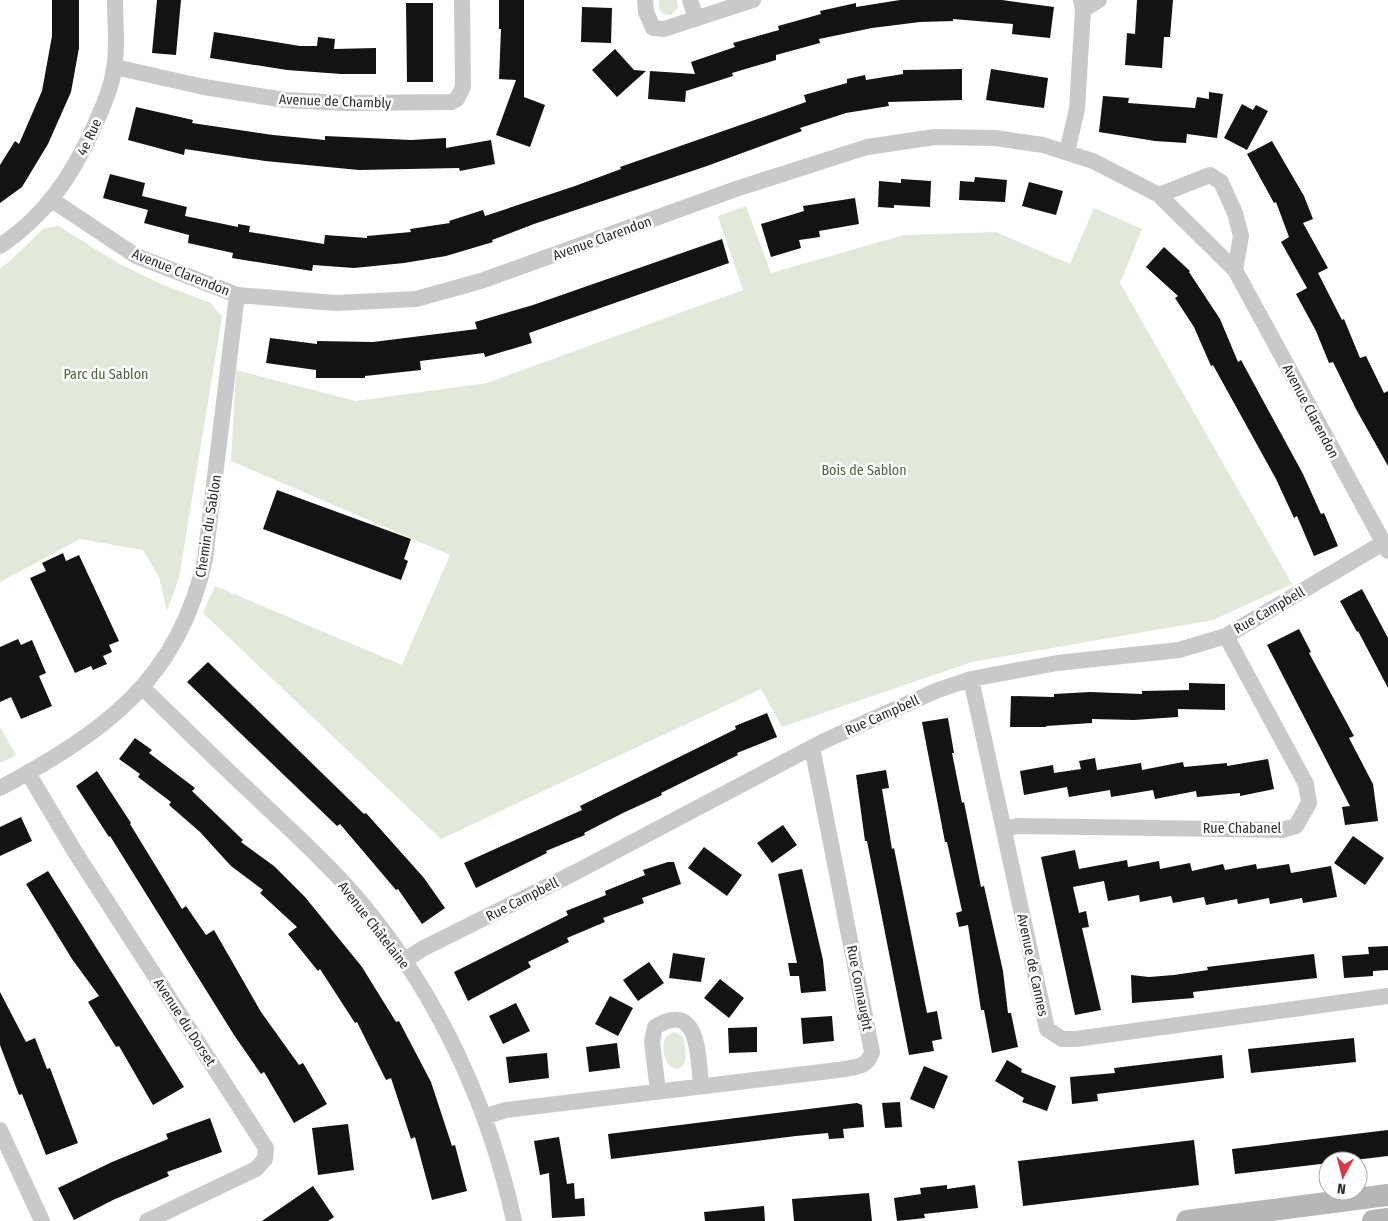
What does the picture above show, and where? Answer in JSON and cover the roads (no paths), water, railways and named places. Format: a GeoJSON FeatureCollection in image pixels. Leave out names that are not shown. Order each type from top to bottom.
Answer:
{"type":"FeatureCollection","features":[{"type":"Feature","properties":{"kind":"street","name":"4e Rue"},"geometry":{"type":"LineString","coordinates":[[0,246],[39,214],[52,200],[80,157],[105,102],[114,67],[115,0]]}},
{"type":"Feature","properties":{"kind":"street","name":"Avenue de Chambly"},"geometry":{"type":"LineString","coordinates":[[114,67],[204,87],[285,100],[357,103],[451,102],[457,99],[463,87],[462,0]]}},
{"type":"Feature","properties":{"kind":"street"},"geometry":{"type":"LineString","coordinates":[[645,0],[646,12],[653,28],[664,29],[753,0]]}},
{"type":"Feature","properties":{"kind":"street"},"geometry":{"type":"LineString","coordinates":[[690,0],[696,20]]}},
{"type":"Feature","properties":{"kind":"street"},"geometry":{"type":"LineString","coordinates":[[1067,152],[1077,109],[1082,5],[1099,0]]}},
{"type":"Feature","properties":{"kind":"street","name":"Avenue Clarendon"},"geometry":{"type":"LineString","coordinates":[[52,200],[136,256],[237,295],[336,304],[416,299],[481,281],[736,190],[867,147],[935,137],[995,138],[1043,145],[1093,161],[1159,195],[1235,270],[1386,547]]}},
{"type":"Feature","properties":{"kind":"street"},"geometry":{"type":"LineString","coordinates":[[1159,195],[1210,175],[1221,182],[1236,214],[1241,236],[1235,270]]}},
{"type":"Feature","properties":{"kind":"street","name":"Chemin du Sablon"},"geometry":{"type":"LineString","coordinates":[[0,788],[28,773],[106,722],[143,688],[164,660],[182,627],[202,576],[212,514],[237,295]]}},
{"type":"Feature","properties":{"kind":"street","name":"Rue Campbell"},"geometry":{"type":"LineString","coordinates":[[404,961],[422,949],[578,871],[812,747],[913,701],[971,679],[1057,663],[1179,650],[1226,636],[1386,547]]}},
{"type":"Feature","properties":{"kind":"street","name":"Rue Chabanel"},"geometry":{"type":"LineString","coordinates":[[1004,829],[1017,826],[1282,830],[1296,826],[1309,803],[1306,784],[1226,636]]}},
{"type":"Feature","properties":{"kind":"street","name":"Avenue de Cannes"},"geometry":{"type":"LineString","coordinates":[[971,679],[1047,1029],[1062,1039],[1388,996]]}},
{"type":"Feature","properties":{"kind":"street","name":"Avenue Châtelaine"},"geometry":{"type":"LineString","coordinates":[[143,688],[346,886],[404,961],[457,1052],[486,1116],[514,1221]]}},
{"type":"Feature","properties":{"kind":"street","name":"Rue Connaught"},"geometry":{"type":"LineString","coordinates":[[486,1116],[506,1110],[838,1070],[863,1066],[870,1061],[872,1052],[812,747]]}},
{"type":"Feature","properties":{"kind":"street","name":"Avenue du Dorset"},"geometry":{"type":"LineString","coordinates":[[28,773],[75,852],[266,1148],[264,1159],[256,1168],[147,1221]]}},
{"type":"Feature","properties":{"kind":"street"},"geometry":{"type":"LineString","coordinates":[[658,1091],[652,1042],[655,1027],[667,1020],[682,1021],[690,1026],[695,1034],[701,1086]]}},
{"type":"Feature","properties":{"kind":"street"},"geometry":{"type":"LineString","coordinates":[[0,1130],[42,1221]]}},
{"type":"Feature","properties":{"kind":"street"},"geometry":{"type":"LineString","coordinates":[[1187,1221],[1388,1195]]}},
{"type":"Feature","properties":{"kind":"street"},"geometry":{"type":"LineString","coordinates":[[1373,1221],[1388,1219]]}},
{"type":"Feature","properties":{"kind":"park label","name":"Parc du Sablon"},"geometry":{"type":"Point","coordinates":[106,374]}},
{"type":"Feature","properties":{"kind":"park label","name":"Bois de Sablon"},"geometry":{"type":"Point","coordinates":[864,470]}}]}
